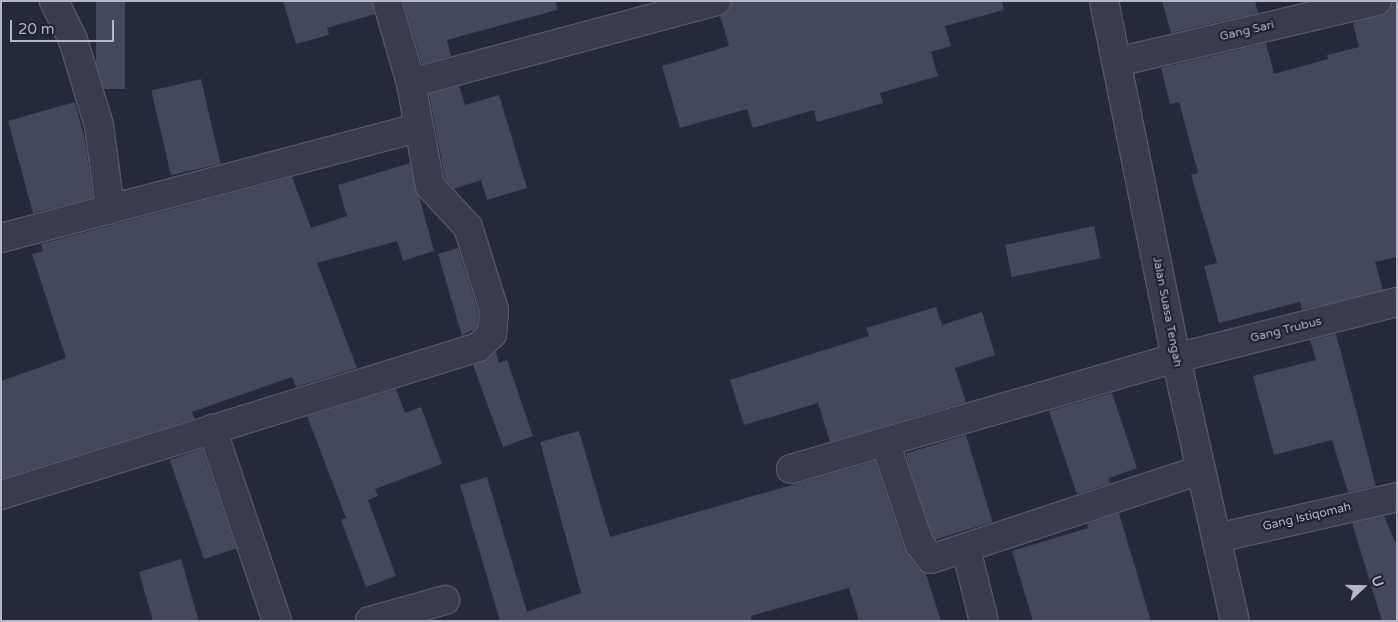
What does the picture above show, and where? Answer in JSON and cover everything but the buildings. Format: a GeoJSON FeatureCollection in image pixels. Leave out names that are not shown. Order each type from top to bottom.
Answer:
{"type":"FeatureCollection","features":[{"type":"Feature","properties":{"kind":"street"},"geometry":{"type":"LineString","coordinates":[[54,1],[73,40],[99,125],[110,209]]}},
{"type":"Feature","properties":{"kind":"street"},"geometry":{"type":"LineString","coordinates":[[1,495],[212,429],[465,354],[492,334],[494,310],[472,236],[430,186],[411,83],[387,1]]}},
{"type":"Feature","properties":{"kind":"street"},"geometry":{"type":"LineString","coordinates":[[411,83],[716,1]]}},
{"type":"Feature","properties":{"kind":"street","name":"Jalan Suasa Tengah"},"geometry":{"type":"LineString","coordinates":[[1104,1],[1176,358],[1235,621]]}},
{"type":"Feature","properties":{"kind":"street","name":"Gang Sari"},"geometry":{"type":"LineString","coordinates":[[1117,62],[1377,1]]}},
{"type":"Feature","properties":{"kind":"street"},"geometry":{"type":"LineString","coordinates":[[1,238],[418,128]]}},
{"type":"Feature","properties":{"kind":"street","name":"Gang Trubus"},"geometry":{"type":"LineString","coordinates":[[791,469],[1176,358],[1397,302]]}},
{"type":"Feature","properties":{"kind":"street"},"geometry":{"type":"LineString","coordinates":[[212,429],[277,621]]}},
{"type":"Feature","properties":{"kind":"street"},"geometry":{"type":"LineString","coordinates":[[885,442],[923,552],[931,559],[1200,470]]}},
{"type":"Feature","properties":{"kind":"street","name":"Gang Istiqomah"},"geometry":{"type":"LineString","coordinates":[[1217,538],[1397,497]]}},
{"type":"Feature","properties":{"kind":"street"},"geometry":{"type":"LineString","coordinates":[[966,549],[984,621]]}},
{"type":"Feature","properties":{"kind":"street"},"geometry":{"type":"LineString","coordinates":[[370,621],[445,600]]}}]}
